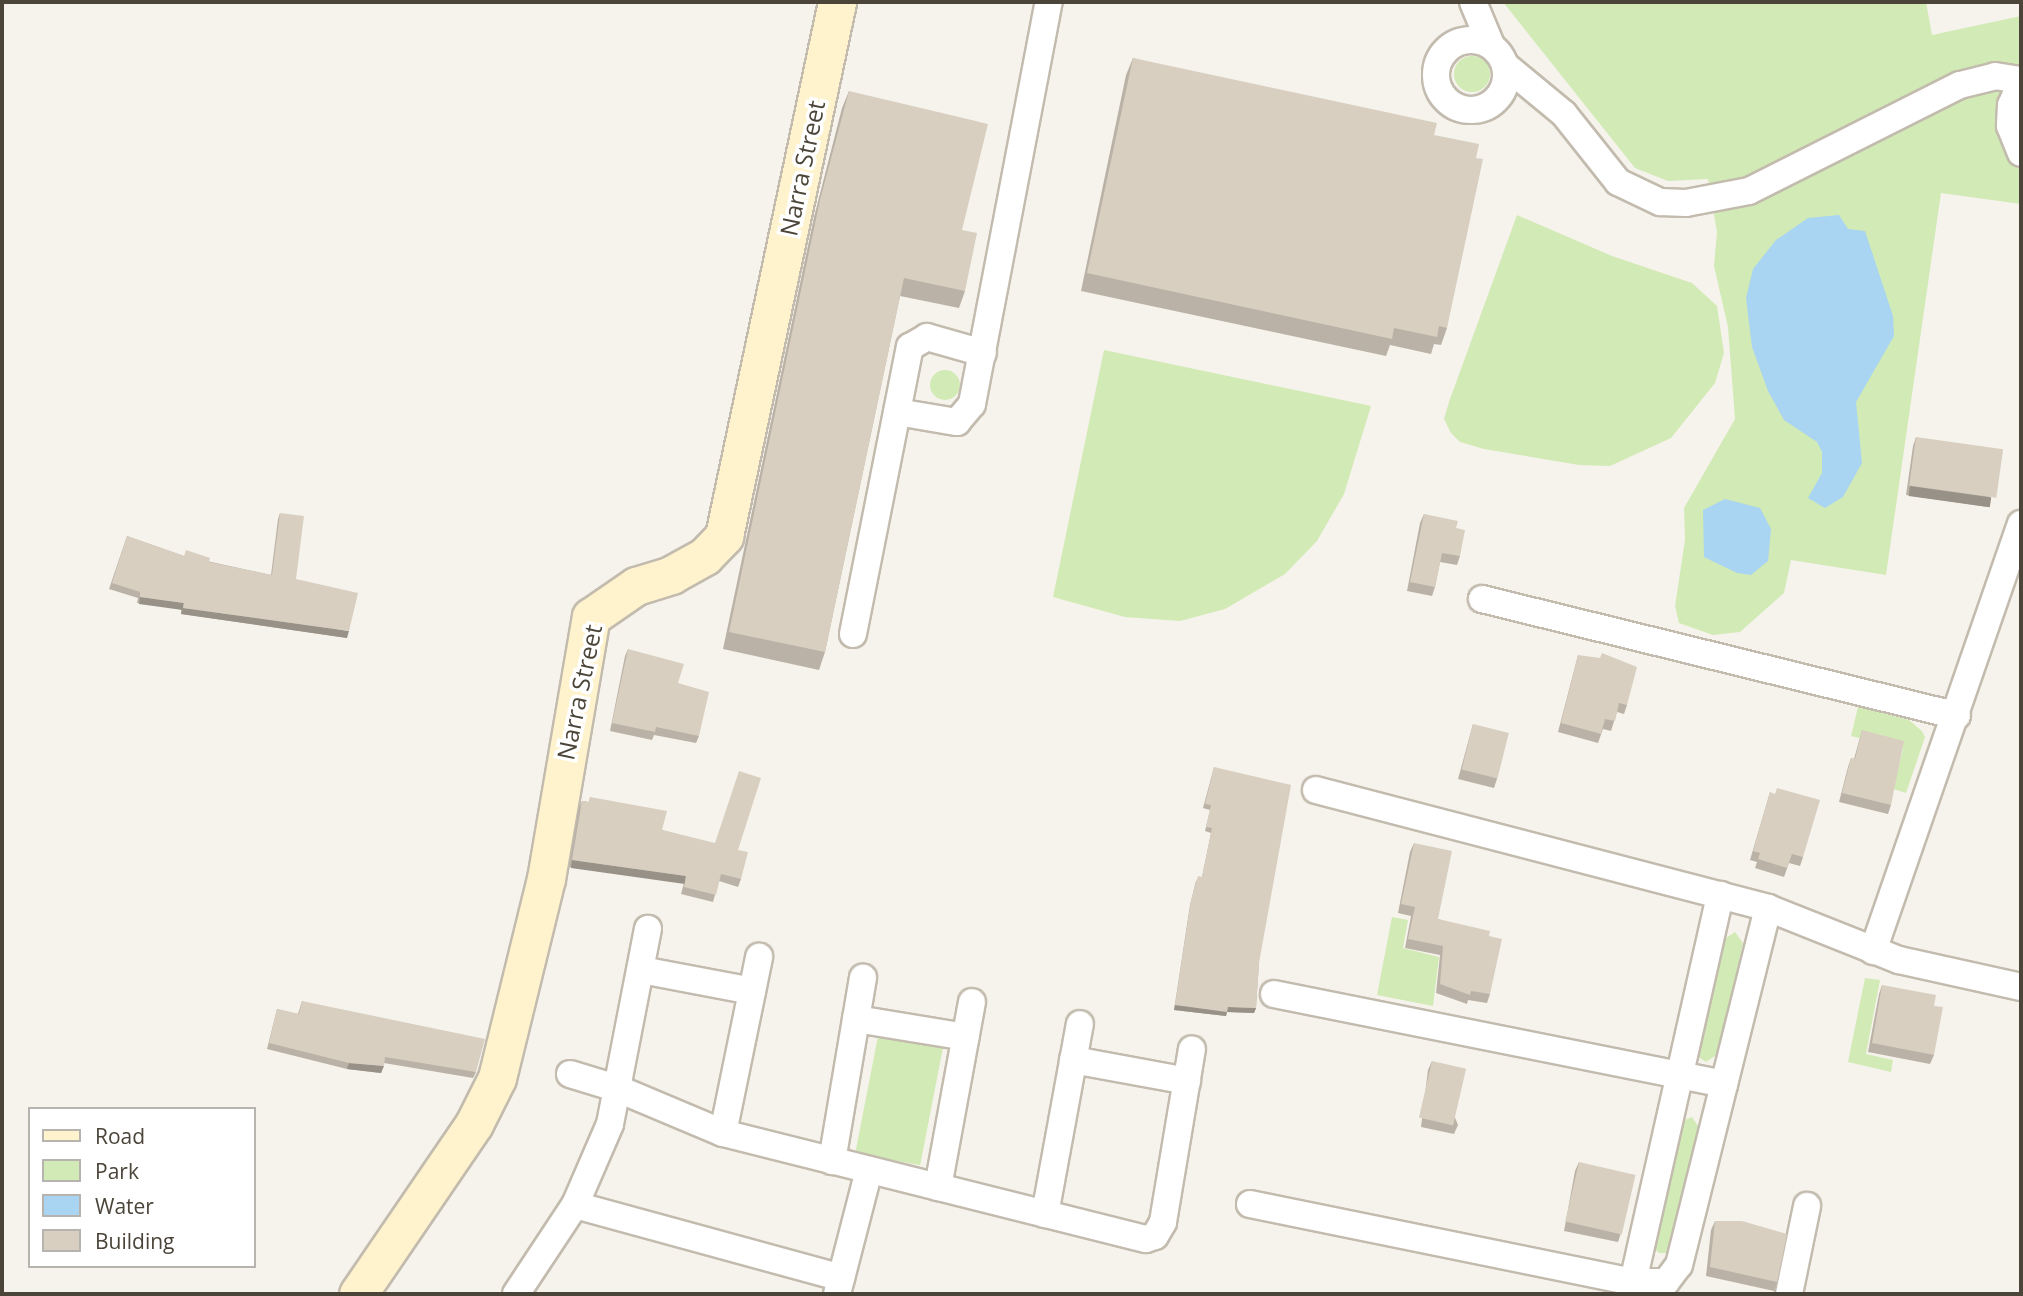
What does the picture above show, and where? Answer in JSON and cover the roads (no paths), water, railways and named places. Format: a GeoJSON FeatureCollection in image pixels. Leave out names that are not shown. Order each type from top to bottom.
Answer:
{"type":"FeatureCollection","features":[{"type":"Feature","properties":{"kind":"street","name":"Narra Street"},"geometry":{"type":"LineString","coordinates":[[358,1294],[474,1124],[497,1077],[546,879],[591,617],[636,586],[671,575],[705,556],[724,536],[837,2]]}},
{"type":"Feature","properties":{"kind":"street"},"geometry":{"type":"LineString","coordinates":[[897,412],[957,422],[972,404],[1049,2]]}},
{"type":"Feature","properties":{"kind":"street"},"geometry":{"type":"LineString","coordinates":[[1473,2],[1498,56],[1564,114],[1618,182],[1660,202],[1686,203],[1749,191],[1960,85],[1996,76],[2021,81],[2011,105],[2010,126],[2021,153]]}},
{"type":"Feature","properties":{"kind":"street"},"geometry":{"type":"LineString","coordinates":[[853,634],[910,347],[916,340],[927,337],[983,353]]}},
{"type":"Feature","properties":{"kind":"street"},"geometry":{"type":"LineString","coordinates":[[1873,951],[1957,716],[2021,524]]}},
{"type":"Feature","properties":{"kind":"street"},"geometry":{"type":"LineString","coordinates":[[1482,599],[1957,716]]}},
{"type":"Feature","properties":{"kind":"street"},"geometry":{"type":"LineString","coordinates":[[1316,790],[1768,908],[1826,928],[1873,951],[1926,968],[2021,987]]}},
{"type":"Feature","properties":{"kind":"street"},"geometry":{"type":"LineString","coordinates":[[1633,1282],[1720,895]]}},
{"type":"Feature","properties":{"kind":"street"},"geometry":{"type":"LineString","coordinates":[[1250,1204],[1633,1282],[1667,1282],[1679,1266],[1768,908]]}},
{"type":"Feature","properties":{"kind":"street"},"geometry":{"type":"LineString","coordinates":[[516,1294],[575,1205],[610,1124],[648,929]]}},
{"type":"Feature","properties":{"kind":"street"},"geometry":{"type":"LineString","coordinates":[[723,1133],[759,957]]}},
{"type":"Feature","properties":{"kind":"street"},"geometry":{"type":"LineString","coordinates":[[641,970],[752,991]]}},
{"type":"Feature","properties":{"kind":"street"},"geometry":{"type":"LineString","coordinates":[[832,1161],[863,978]]}},
{"type":"Feature","properties":{"kind":"street"},"geometry":{"type":"LineString","coordinates":[[1274,994],[1724,1084]]}},
{"type":"Feature","properties":{"kind":"street"},"geometry":{"type":"LineString","coordinates":[[938,1187],[972,1002]]}},
{"type":"Feature","properties":{"kind":"street"},"geometry":{"type":"LineString","coordinates":[[856,1018],[966,1037]]}},
{"type":"Feature","properties":{"kind":"street"},"geometry":{"type":"LineString","coordinates":[[1045,1214],[1080,1024]]}},
{"type":"Feature","properties":{"kind":"street"},"geometry":{"type":"LineString","coordinates":[[570,1074],[616,1087],[723,1133],[1146,1239],[1154,1236],[1163,1222],[1192,1049]]}},
{"type":"Feature","properties":{"kind":"street"},"geometry":{"type":"LineString","coordinates":[[1073,1060],[1186,1081]]}},
{"type":"Feature","properties":{"kind":"street"},"geometry":{"type":"LineString","coordinates":[[575,1205],[839,1286],[869,1170]]}},
{"type":"Feature","properties":{"kind":"street"},"geometry":{"type":"LineString","coordinates":[[1789,1294],[1807,1206]]}},
{"type":"Feature","properties":{"kind":"water"},"geometry":{"type":"Polygon","coordinates":[[[1839,215],[1848,229],[1865,231],[1893,316],[1894,336],[1856,402],[1862,463],[1843,497],[1825,508],[1808,498],[1822,473],[1822,452],[1817,442],[1784,420],[1768,391],[1752,347],[1746,298],[1753,269],[1776,240],[1808,218],[1839,215]]]}},
{"type":"Feature","properties":{"kind":"water"},"geometry":{"type":"Polygon","coordinates":[[[1725,499],[1760,508],[1771,529],[1768,561],[1751,575],[1737,573],[1704,557],[1703,510],[1725,499]]]}}]}
